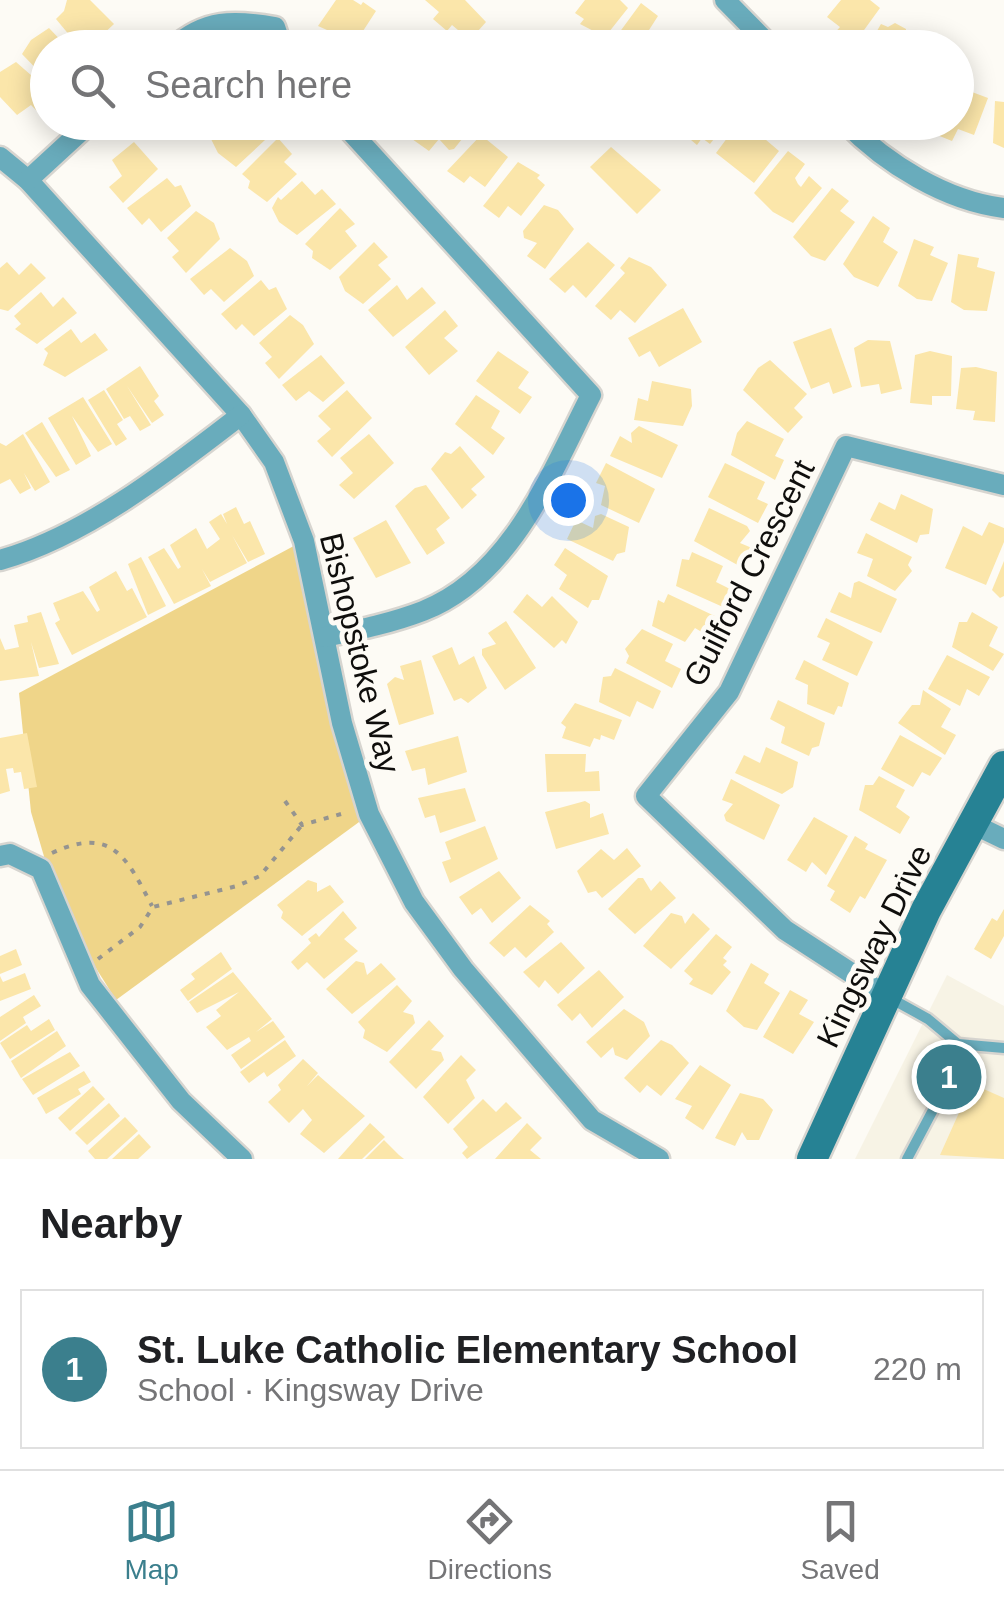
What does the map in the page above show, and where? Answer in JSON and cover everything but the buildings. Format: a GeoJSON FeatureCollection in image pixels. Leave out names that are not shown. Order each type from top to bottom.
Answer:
{"type":"FeatureCollection","features":[{"type":"Feature","properties":{"kind":"street"},"geometry":{"type":"LineString","coordinates":[[725,0],[754,30]]}},
{"type":"Feature","properties":{"kind":"street"},"geometry":{"type":"LineString","coordinates":[[193,30],[234,20],[276,30]]}},
{"type":"Feature","properties":{"kind":"street"},"geometry":{"type":"LineString","coordinates":[[28,180],[71,140]]}},
{"type":"Feature","properties":{"kind":"street"},"geometry":{"type":"LineString","coordinates":[[326,637],[427,610],[473,578],[516,537],[592,395],[358,140]]}},
{"type":"Feature","properties":{"kind":"street"},"geometry":{"type":"LineString","coordinates":[[868,140],[918,178],[952,194],[1004,208]]}},
{"type":"Feature","properties":{"kind":"street","name":"Bishopstoke Way"},"geometry":{"type":"LineString","coordinates":[[0,157],[28,180],[241,415],[274,462],[304,541],[342,723],[366,806],[414,902],[464,969],[592,1120],[660,1159]]}},
{"type":"Feature","properties":{"kind":"street"},"geometry":{"type":"LineString","coordinates":[[0,560],[28,552],[158,479],[241,415]]}},
{"type":"Feature","properties":{"kind":"street","name":"Guilford Crescent"},"geometry":{"type":"LineString","coordinates":[[885,995],[784,930],[646,796],[729,692],[846,446],[1004,485]]}},
{"type":"Feature","properties":{"kind":"street","name":"Kingsway Drive"},"geometry":{"type":"LineString","coordinates":[[812,1159],[885,995],[1004,766]]}},
{"type":"Feature","properties":{"kind":"street"},"geometry":{"type":"LineString","coordinates":[[975,824],[1004,839]]}},
{"type":"Feature","properties":{"kind":"street"},"geometry":{"type":"LineString","coordinates":[[0,856],[10,854],[42,870],[90,985],[181,1101],[242,1159]]}},
{"type":"Feature","properties":{"kind":"lane"},"geometry":{"type":"LineString","coordinates":[[885,995],[928,1019],[958,1044],[1004,1048]]}},
{"type":"Feature","properties":{"kind":"lane"},"geometry":{"type":"LineString","coordinates":[[907,1159],[951,1076],[958,1044]]}},
{"type":"Feature","properties":{"kind":"path"},"geometry":{"type":"LineString","coordinates":[[285,801],[302,825]]}},
{"type":"Feature","properties":{"kind":"path"},"geometry":{"type":"LineString","coordinates":[[83,968],[140,927],[153,906],[236,886],[260,876],[302,825],[366,806]]}},
{"type":"Feature","properties":{"kind":"path"},"geometry":{"type":"LineString","coordinates":[[30,864],[70,844],[94,842],[114,848],[127,858],[153,906]]}},
{"type":"Feature","properties":{"kind":"shaded area"},"geometry":{"type":"Polygon","coordinates":[[[305,540],[370,814],[116,1000],[60,911],[31,812],[19,693],[305,540]]]}},
{"type":"Feature","properties":{"kind":"shaded area"},"geometry":{"type":"Polygon","coordinates":[[[947,975],[1004,1006],[1004,1159],[855,1159],[947,975]]]}},
{"type":"Feature","properties":{"kind":"place","name":"St. Luke Catholic Elementary School"},"geometry":{"type":"Point","coordinates":[949,1077]}}]}
